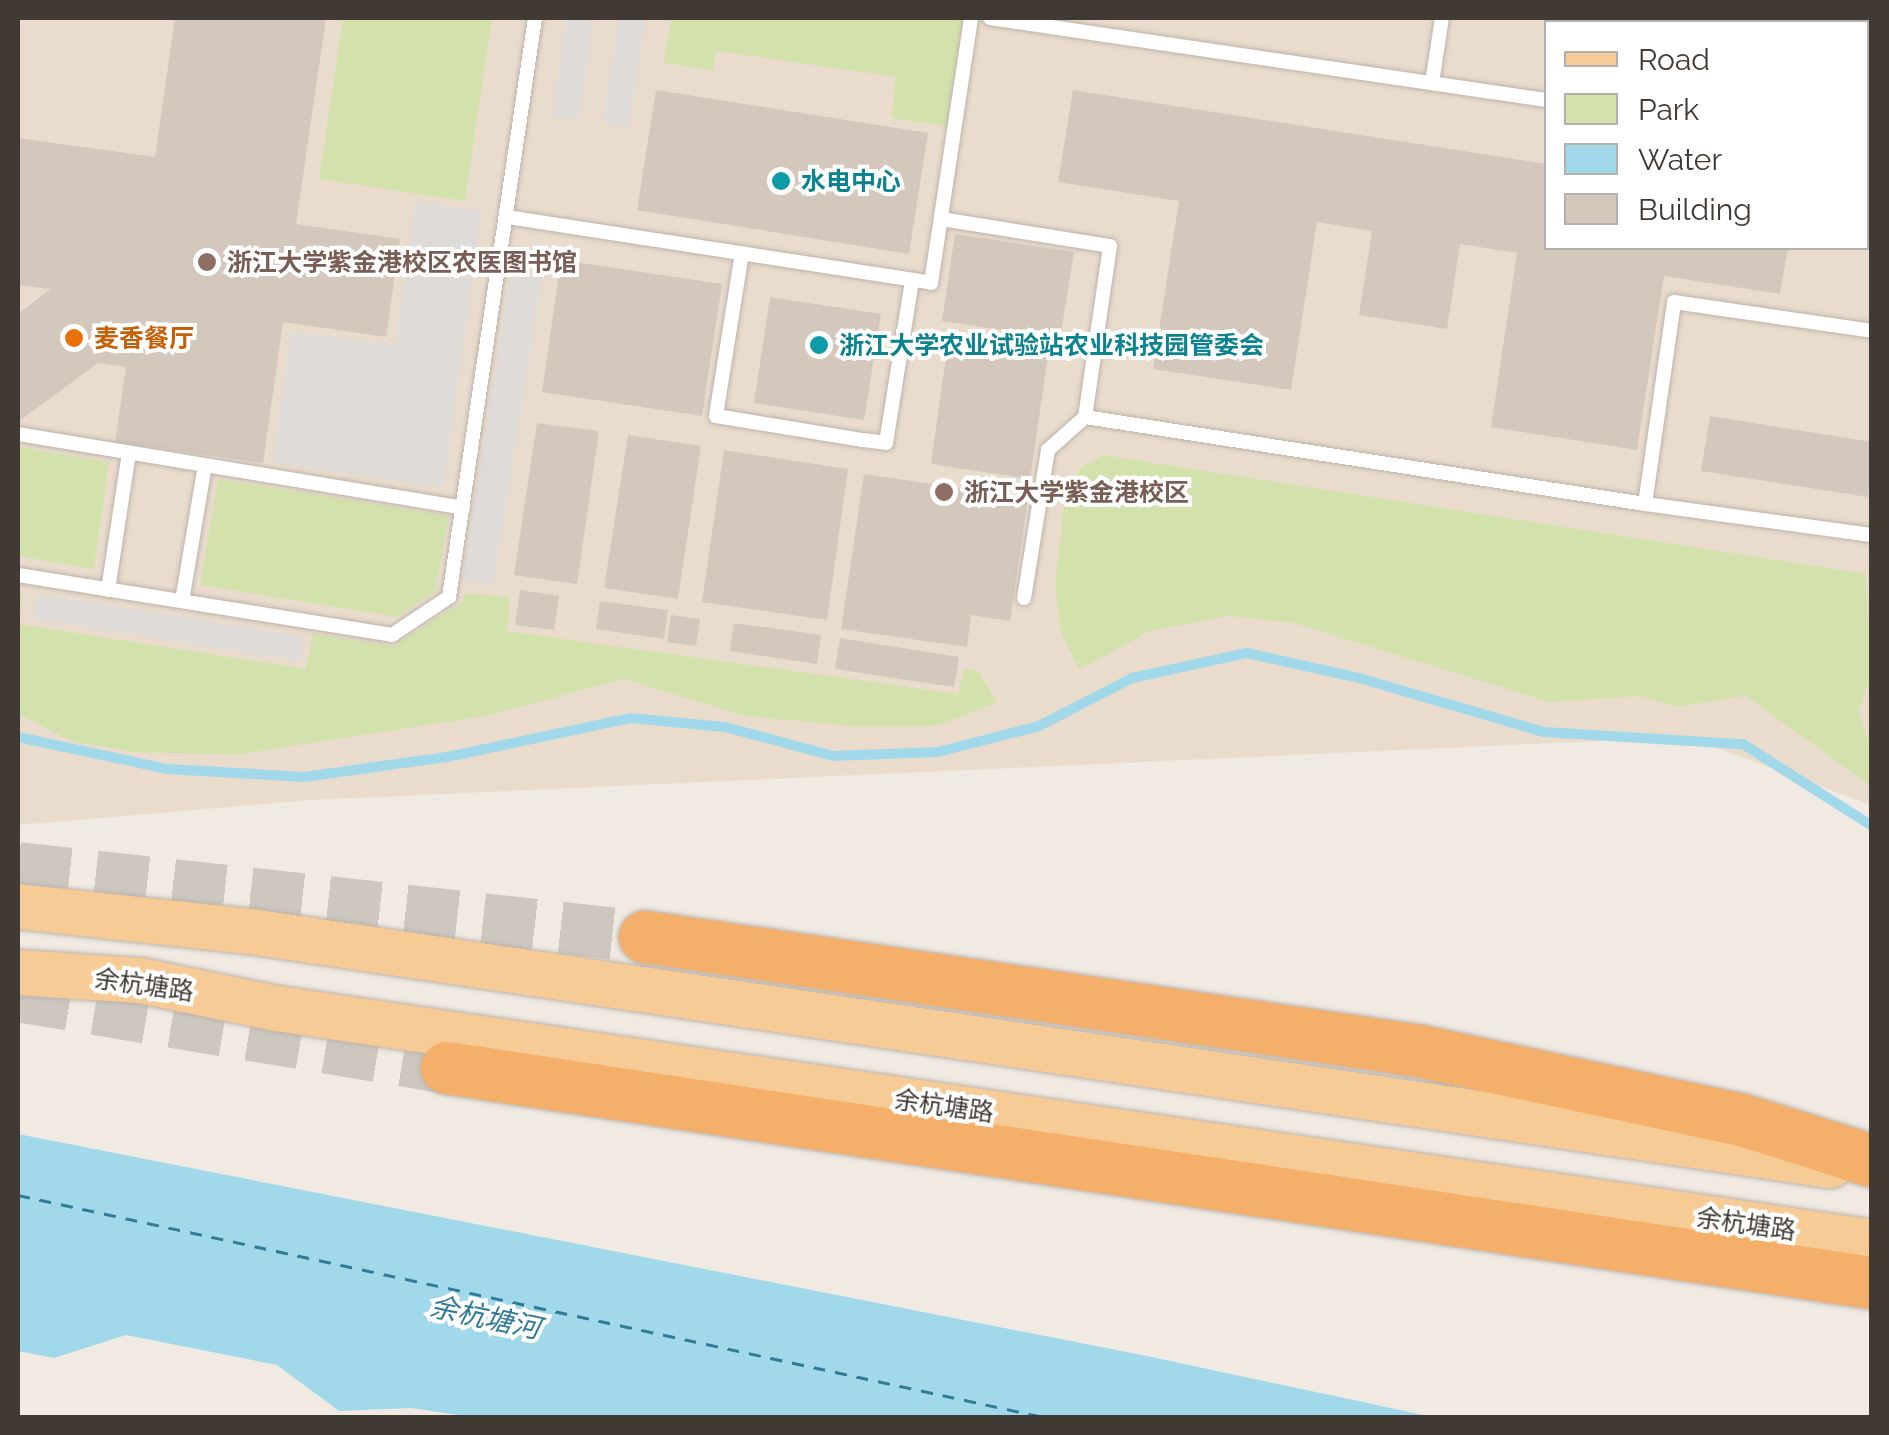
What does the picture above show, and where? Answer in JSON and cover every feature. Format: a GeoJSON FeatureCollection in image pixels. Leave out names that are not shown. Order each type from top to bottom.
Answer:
{"type":"FeatureCollection","features":[{"type":"Feature","properties":{"kind":"highway"},"geometry":{"type":"LineString","coordinates":[[645,936],[1418,1052],[1742,1120],[1872,1161]]}},
{"type":"Feature","properties":{"kind":"highway"},"geometry":{"type":"LineString","coordinates":[[446,1068],[1872,1283]]}},
{"type":"Feature","properties":{"kind":"main road"},"geometry":{"type":"LineString","coordinates":[[18,906],[257,932],[1872,1172]]}},
{"type":"Feature","properties":{"kind":"main road","name":"余杭塘路"},"geometry":{"type":"LineString","coordinates":[[18,972],[140,980],[276,1008],[1872,1242]]}},
{"type":"Feature","properties":{"kind":"lane"},"geometry":{"type":"LineString","coordinates":[[18,575],[392,635],[449,597],[535,18]]}},
{"type":"Feature","properties":{"kind":"lane"},"geometry":{"type":"LineString","coordinates":[[507,217],[931,283],[972,18]]}},
{"type":"Feature","properties":{"kind":"lane"},"geometry":{"type":"LineString","coordinates":[[990,18],[1544,100]]}},
{"type":"Feature","properties":{"kind":"lane"},"geometry":{"type":"LineString","coordinates":[[1432,83],[1442,18]]}},
{"type":"Feature","properties":{"kind":"lane"},"geometry":{"type":"LineString","coordinates":[[941,219],[1110,246],[1086,417],[1048,450],[1024,598]]}},
{"type":"Feature","properties":{"kind":"lane"},"geometry":{"type":"LineString","coordinates":[[742,254],[716,416],[863,440],[886,443],[912,280]]}},
{"type":"Feature","properties":{"kind":"lane"},"geometry":{"type":"LineString","coordinates":[[1646,504],[1674,302],[1872,331]]}},
{"type":"Feature","properties":{"kind":"lane"},"geometry":{"type":"LineString","coordinates":[[1086,417],[1872,535]]}},
{"type":"Feature","properties":{"kind":"lane"},"geometry":{"type":"LineString","coordinates":[[18,434],[462,508]]}},
{"type":"Feature","properties":{"kind":"lane"},"geometry":{"type":"LineString","coordinates":[[108,590],[129,453]]}},
{"type":"Feature","properties":{"kind":"lane"},"geometry":{"type":"LineString","coordinates":[[182,602],[205,465]]}},
{"type":"Feature","properties":{"kind":"shaded area","name":"浙江大学紫金港校区"},"geometry":{"type":"Polygon","coordinates":[[[18,18],[1871,18],[1871,805],[1687,737],[311,800],[18,825],[18,18]]]}},
{"type":"Feature","properties":{"kind":"shaded area"},"geometry":{"type":"Polygon","coordinates":[[[567,18],[594,18],[578,120],[552,116],[567,18]]]}},
{"type":"Feature","properties":{"kind":"shaded area"},"geometry":{"type":"Polygon","coordinates":[[[619,18],[646,18],[629,127],[603,123],[619,18]]]}},
{"type":"Feature","properties":{"kind":"shaded area"},"geometry":{"type":"Polygon","coordinates":[[[415,202],[482,211],[443,487],[273,463],[291,331],[396,345],[415,202]]]}},
{"type":"Feature","properties":{"kind":"shaded area"},"geometry":{"type":"Polygon","coordinates":[[[511,273],[542,278],[493,585],[462,580],[511,273]]]}},
{"type":"Feature","properties":{"kind":"shaded area"},"geometry":{"type":"Polygon","coordinates":[[[38,594],[304,637],[300,661],[34,618],[38,594]]]}},
{"type":"Feature","properties":{"kind":"green space"},"geometry":{"type":"Polygon","coordinates":[[[343,18],[492,18],[465,201],[319,179],[343,18]]]}},
{"type":"Feature","properties":{"kind":"green space"},"geometry":{"type":"Polygon","coordinates":[[[671,18],[963,18],[947,126],[891,118],[896,77],[717,51],[713,70],[664,63],[671,18]]]}},
{"type":"Feature","properties":{"kind":"green space"},"geometry":{"type":"Polygon","coordinates":[[[18,447],[109,462],[94,569],[18,556],[18,447]]]}},
{"type":"Feature","properties":{"kind":"green space"},"geometry":{"type":"Polygon","coordinates":[[[1103,455],[1866,574],[1871,676],[1858,713],[1871,747],[1871,786],[1746,696],[1676,707],[1641,696],[1549,702],[1294,623],[1228,616],[1150,631],[1079,670],[1061,633],[1055,585],[1064,504],[1079,469],[1103,455]]]}},
{"type":"Feature","properties":{"kind":"green space"},"geometry":{"type":"Polygon","coordinates":[[[218,479],[449,516],[435,591],[397,617],[200,585],[218,479]]]}},
{"type":"Feature","properties":{"kind":"green space"},"geometry":{"type":"Polygon","coordinates":[[[18,593],[23,594],[19,624],[306,669],[313,634],[393,646],[462,602],[465,593],[510,597],[507,631],[958,694],[964,669],[978,670],[997,703],[936,726],[861,727],[745,716],[624,679],[485,716],[234,755],[136,752],[73,742],[18,714],[18,593]]]}},
{"type":"Feature","properties":{"kind":"water","name":"余杭塘河"},"geometry":{"type":"Polygon","coordinates":[[[18,1134],[1147,1356],[1433,1417],[472,1417],[411,1408],[339,1411],[277,1365],[126,1335],[54,1358],[18,1351],[18,1134]]]}},
{"type":"Feature","properties":{"kind":"building","name":"浙江大学紫金港校区农医图书馆"},"geometry":{"type":"Polygon","coordinates":[[[175,18],[326,18],[296,224],[400,239],[386,337],[283,322],[263,463],[115,442],[126,367],[98,363],[18,422],[18,314],[51,289],[18,285],[18,138],[155,157],[175,18]]]}},
{"type":"Feature","properties":{"kind":"building","name":"水电中心"},"geometry":{"type":"Polygon","coordinates":[[[656,90],[928,133],[909,254],[637,210],[656,90]]]}},
{"type":"Feature","properties":{"kind":"building"},"geometry":{"type":"Polygon","coordinates":[[[1073,90],[1544,164],[1544,250],[1788,250],[1780,294],[1664,276],[1637,450],[1491,427],[1517,253],[1460,244],[1447,329],[1359,315],[1372,231],[1317,222],[1291,390],[1153,369],[1179,201],[1058,182],[1073,90]]]}},
{"type":"Feature","properties":{"kind":"building"},"geometry":{"type":"Polygon","coordinates":[[[955,234],[1074,252],[1060,339],[942,321],[955,234]]]}},
{"type":"Feature","properties":{"kind":"building"},"geometry":{"type":"Polygon","coordinates":[[[561,260],[722,284],[702,416],[542,392],[561,260]]]}},
{"type":"Feature","properties":{"kind":"building","name":"浙江大学农业试验站农业科技园管委会"},"geometry":{"type":"Polygon","coordinates":[[[770,297],[881,314],[864,420],[754,403],[770,297]]]}},
{"type":"Feature","properties":{"kind":"building"},"geometry":{"type":"Polygon","coordinates":[[[948,342],[1048,356],[1030,479],[931,464],[948,342]]]}},
{"type":"Feature","properties":{"kind":"building"},"geometry":{"type":"Polygon","coordinates":[[[1710,416],[1872,442],[1868,497],[1701,471],[1710,416]]]}},
{"type":"Feature","properties":{"kind":"building"},"geometry":{"type":"Polygon","coordinates":[[[537,423],[599,431],[577,584],[514,575],[537,423]]]}},
{"type":"Feature","properties":{"kind":"building"},"geometry":{"type":"Polygon","coordinates":[[[628,435],[701,446],[678,599],[604,588],[628,435]]]}},
{"type":"Feature","properties":{"kind":"building"},"geometry":{"type":"Polygon","coordinates":[[[724,450],[848,469],[827,620],[702,602],[724,450]]]}},
{"type":"Feature","properties":{"kind":"building"},"geometry":{"type":"Polygon","coordinates":[[[864,474],[1028,498],[1010,621],[971,615],[967,647],[841,629],[864,474]]]}},
{"type":"Feature","properties":{"kind":"building"},"geometry":{"type":"Polygon","coordinates":[[[520,590],[559,596],[554,630],[515,625],[520,590]]]}},
{"type":"Feature","properties":{"kind":"building"},"geometry":{"type":"Polygon","coordinates":[[[600,601],[668,610],[664,639],[596,629],[600,601]]]}},
{"type":"Feature","properties":{"kind":"building"},"geometry":{"type":"Polygon","coordinates":[[[671,615],[700,619],[696,646],[667,642],[671,615]]]}},
{"type":"Feature","properties":{"kind":"building"},"geometry":{"type":"Polygon","coordinates":[[[734,623],[821,635],[817,664],[730,651],[734,623]]]}},
{"type":"Feature","properties":{"kind":"building"},"geometry":{"type":"Polygon","coordinates":[[[840,638],[959,657],[954,687],[835,669],[840,638]]]}},
{"type":"Feature","properties":{"kind":"waterway"},"geometry":{"type":"LineString","coordinates":[[18,737],[167,769],[304,777],[447,757],[630,718],[725,727],[833,756],[938,752],[1039,726],[1132,678],[1247,653],[1359,678],[1544,732],[1743,744],[1872,826]]}},
{"type":"Feature","properties":{"kind":"ferry route"},"geometry":{"type":"LineString","coordinates":[[18,1195],[1048,1418]]}},
{"type":"Feature","properties":{"kind":"tunnel"},"geometry":{"type":"LineString","coordinates":[[18,868],[645,937]]}},
{"type":"Feature","properties":{"kind":"tunnel"},"geometry":{"type":"LineString","coordinates":[[18,996],[447,1068]]}},
{"type":"Feature","properties":{"kind":"place","name":"水电中心"},"geometry":{"type":"Point","coordinates":[781,181]}},
{"type":"Feature","properties":{"kind":"place","name":"浙江大学紫金港校区农医图书馆"},"geometry":{"type":"Point","coordinates":[207,262]}},
{"type":"Feature","properties":{"kind":"place","name":"麦香餐厅"},"geometry":{"type":"Point","coordinates":[74,338]}},
{"type":"Feature","properties":{"kind":"place","name":"浙江大学农业试验站农业科技园管委会"},"geometry":{"type":"Point","coordinates":[819,345]}},
{"type":"Feature","properties":{"kind":"place","name":"浙江大学紫金港校区"},"geometry":{"type":"Point","coordinates":[944,492]}}]}
